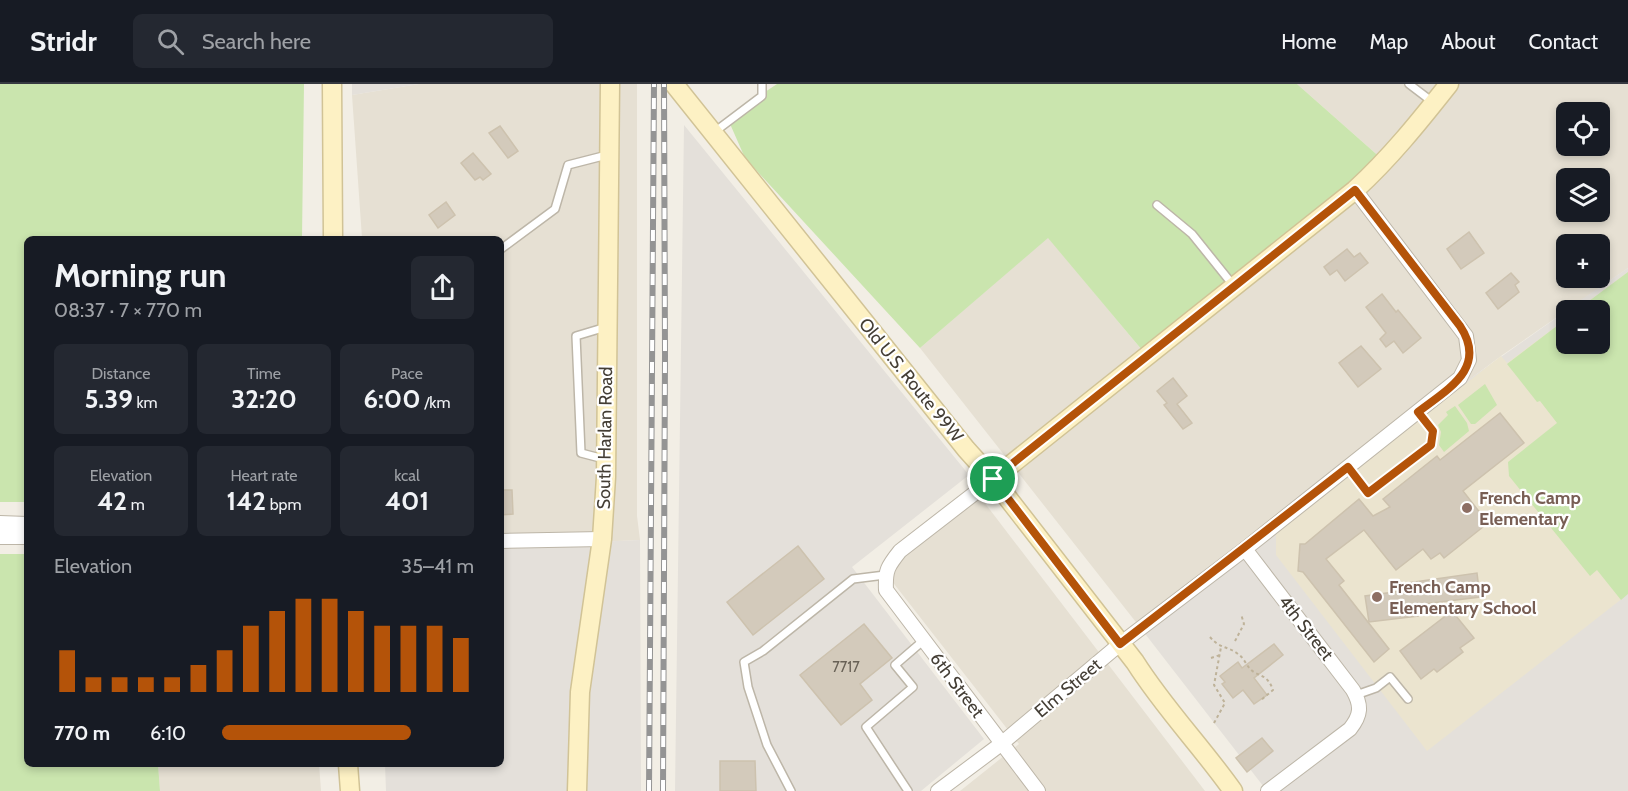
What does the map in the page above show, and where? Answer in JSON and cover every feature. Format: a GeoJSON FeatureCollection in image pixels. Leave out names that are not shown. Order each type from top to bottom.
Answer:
{"type":"FeatureCollection","features":[{"type":"Feature","properties":{"kind":"street"},"geometry":{"type":"LineString","coordinates":[[332,84],[333,236]]}},
{"type":"Feature","properties":{"kind":"street","name":"South Harlan Road"},"geometry":{"type":"LineString","coordinates":[[577,791],[580,692],[602,539],[606,460],[610,84]]}},
{"type":"Feature","properties":{"kind":"street","name":"Old U.S. Route 99W"},"geometry":{"type":"LineString","coordinates":[[674,84],[966,449],[993,479],[1233,791]]}},
{"type":"Feature","properties":{"kind":"street"},"geometry":{"type":"LineString","coordinates":[[885,574],[889,564],[900,551],[1355,190],[1379,168],[1449,84]]}},
{"type":"Feature","properties":{"kind":"street","name":"Elm Street"},"geometry":{"type":"LineString","coordinates":[[938,791],[1001,744],[1120,644],[1245,549],[1418,412],[1460,378],[1467,368],[1470,355],[1466,336],[1460,326],[1355,190]]}},
{"type":"Feature","properties":{"kind":"street"},"geometry":{"type":"LineString","coordinates":[[0,523],[24,524]]}},
{"type":"Feature","properties":{"kind":"street"},"geometry":{"type":"LineString","coordinates":[[0,537],[24,537]]}},
{"type":"Feature","properties":{"kind":"street"},"geometry":{"type":"LineString","coordinates":[[504,541],[602,539]]}},
{"type":"Feature","properties":{"kind":"street","name":"4th Street"},"geometry":{"type":"LineString","coordinates":[[1245,549],[1356,695],[1360,710],[1357,720],[1344,735],[1268,791]]}},
{"type":"Feature","properties":{"kind":"street","name":"6th Street"},"geometry":{"type":"LineString","coordinates":[[885,574],[886,590],[1038,791]]}},
{"type":"Feature","properties":{"kind":"street"},"geometry":{"type":"LineString","coordinates":[[348,767],[350,791]]}},
{"type":"Feature","properties":{"kind":"lane"},"geometry":{"type":"LineString","coordinates":[[713,133],[762,96],[762,84]]}},
{"type":"Feature","properties":{"kind":"lane"},"geometry":{"type":"LineString","coordinates":[[1409,84],[1434,103]]}},
{"type":"Feature","properties":{"kind":"lane"},"geometry":{"type":"LineString","coordinates":[[504,247],[555,209],[568,165],[609,154]]}},
{"type":"Feature","properties":{"kind":"lane"},"geometry":{"type":"LineString","coordinates":[[1157,205],[1192,234],[1234,287]]}},
{"type":"Feature","properties":{"kind":"lane"},"geometry":{"type":"LineString","coordinates":[[606,460],[581,453],[576,336],[608,326]]}},
{"type":"Feature","properties":{"kind":"lane"},"geometry":{"type":"LineString","coordinates":[[1348,467],[1368,493],[1431,445],[1433,431],[1418,412]]}},
{"type":"Feature","properties":{"kind":"lane"},"geometry":{"type":"LineString","coordinates":[[791,791],[767,745],[748,687],[744,662],[763,651],[853,579],[885,574]]}},
{"type":"Feature","properties":{"kind":"lane"},"geometry":{"type":"LineString","coordinates":[[908,791],[866,727],[913,687],[895,665],[924,640]]}},
{"type":"Feature","properties":{"kind":"lane"},"geometry":{"type":"LineString","coordinates":[[1356,695],[1376,688],[1390,677],[1408,699]]}},
{"type":"Feature","properties":{"kind":"path"},"geometry":{"type":"LineString","coordinates":[[1235,641],[1244,624],[1241,614]]}},
{"type":"Feature","properties":{"kind":"path"},"geometry":{"type":"LineString","coordinates":[[1210,637],[1221,647],[1240,655],[1252,671],[1261,674],[1273,687],[1274,690],[1261,700]]}},
{"type":"Feature","properties":{"kind":"path"},"geometry":{"type":"LineString","coordinates":[[1214,723],[1225,703],[1214,685],[1221,647]]}},
{"type":"Feature","properties":{"kind":"path"},"geometry":{"type":"LineString","coordinates":[[1211,658],[1220,655]]}},
{"type":"Feature","properties":{"kind":"shaded area"},"geometry":{"type":"Polygon","coordinates":[[[352,84],[419,84],[352,95],[352,84]]]}},
{"type":"Feature","properties":{"kind":"shaded area"},"geometry":{"type":"Polygon","coordinates":[[[419,84],[637,84],[637,516],[640,540],[504,546],[504,236],[362,236],[352,95],[419,84]]]}},
{"type":"Feature","properties":{"kind":"shaded area"},"geometry":{"type":"Polygon","coordinates":[[[1297,84],[1628,84],[1628,268],[1610,280],[1610,234],[1556,234],[1556,288],[1599,288],[1582,300],[1556,300],[1556,318],[1501,356],[1139,626],[920,348],[1048,237],[1141,349],[1383,160],[1297,84]]]}},
{"type":"Feature","properties":{"kind":"shaded area"},"geometry":{"type":"Polygon","coordinates":[[[684,125],[969,475],[852,567],[984,739],[921,791],[675,791],[684,125]]]}},
{"type":"Feature","properties":{"kind":"shaded area"},"geometry":{"type":"Polygon","coordinates":[[[1628,268],[1628,791],[1267,791],[1139,626],[1348,465],[1556,318],[1556,354],[1610,354],[1610,300],[1581,300],[1598,288],[1610,288],[1610,280],[1628,268]]]}},
{"type":"Feature","properties":{"kind":"shaded area","name":"French Camp Elementary"},"geometry":{"type":"Polygon","coordinates":[[[1628,272],[1628,594],[1427,751],[1276,555],[1276,532],[1501,356],[1507,363],[1556,326],[1556,354],[1610,354],[1610,300],[1590,300],[1607,288],[1610,288],[1610,285],[1628,272]]]}},
{"type":"Feature","properties":{"kind":"shaded area"},"geometry":{"type":"Polygon","coordinates":[[[981,498],[1205,791],[960,791],[1019,744],[884,571],[981,498]]]}},
{"type":"Feature","properties":{"kind":"shaded area"},"geometry":{"type":"Polygon","coordinates":[[[640,540],[641,791],[386,791],[385,767],[504,767],[504,546],[640,540]]]}},
{"type":"Feature","properties":{"kind":"shaded area"},"geometry":{"type":"Polygon","coordinates":[[[158,767],[319,767],[321,791],[160,791],[158,767]]]}},
{"type":"Feature","properties":{"kind":"green space"},"geometry":{"type":"Polygon","coordinates":[[[0,84],[304,84],[302,236],[24,236],[24,502],[0,502],[0,84]]]}},
{"type":"Feature","properties":{"kind":"green space"},"geometry":{"type":"Polygon","coordinates":[[[777,84],[1297,84],[1383,160],[1142,350],[1048,238],[920,348],[745,158],[727,117],[777,84]]]}},
{"type":"Feature","properties":{"kind":"green space"},"geometry":{"type":"Polygon","coordinates":[[[1628,272],[1628,594],[1621,600],[1597,570],[1590,576],[1509,476],[1508,462],[1557,423],[1507,364],[1556,327],[1556,354],[1610,354],[1610,300],[1590,300],[1607,288],[1610,288],[1610,285],[1628,272]]]}},
{"type":"Feature","properties":{"kind":"green space"},"geometry":{"type":"Polygon","coordinates":[[[1485,384],[1497,405],[1475,424],[1471,424],[1458,405],[1485,384]]]}},
{"type":"Feature","properties":{"kind":"green space"},"geometry":{"type":"Polygon","coordinates":[[[1455,406],[1467,423],[1469,431],[1444,452],[1439,445],[1441,432],[1438,425],[1448,415],[1446,412],[1455,406]]]}},
{"type":"Feature","properties":{"kind":"green space"},"geometry":{"type":"Polygon","coordinates":[[[0,554],[24,554],[24,767],[158,767],[160,791],[0,791],[0,554]]]}},
{"type":"Feature","properties":{"kind":"building"},"geometry":{"type":"Polygon","coordinates":[[[500,126],[518,151],[508,158],[489,133],[500,126]]]}},
{"type":"Feature","properties":{"kind":"building"},"geometry":{"type":"Polygon","coordinates":[[[473,153],[491,174],[483,180],[480,177],[475,180],[461,163],[473,153]]]}},
{"type":"Feature","properties":{"kind":"building"},"geometry":{"type":"Polygon","coordinates":[[[446,202],[455,215],[438,228],[429,215],[446,202]]]}},
{"type":"Feature","properties":{"kind":"building"},"geometry":{"type":"Polygon","coordinates":[[[1469,232],[1484,253],[1461,269],[1447,249],[1469,232]]]}},
{"type":"Feature","properties":{"kind":"building"},"geometry":{"type":"Polygon","coordinates":[[[1347,249],[1354,257],[1360,253],[1368,263],[1345,281],[1337,270],[1330,275],[1324,267],[1347,249]]]}},
{"type":"Feature","properties":{"kind":"building"},"geometry":{"type":"Polygon","coordinates":[[[1511,273],[1519,282],[1515,285],[1519,292],[1498,309],[1486,293],[1511,273]]]}},
{"type":"Feature","properties":{"kind":"building"},"geometry":{"type":"Polygon","coordinates":[[[1382,294],[1421,338],[1403,353],[1394,341],[1386,347],[1380,339],[1386,333],[1366,307],[1382,294]]]}},
{"type":"Feature","properties":{"kind":"building"},"geometry":{"type":"Polygon","coordinates":[[[1361,346],[1381,369],[1358,387],[1339,363],[1361,346]]]}},
{"type":"Feature","properties":{"kind":"building"},"geometry":{"type":"Polygon","coordinates":[[[1173,378],[1187,396],[1177,404],[1192,423],[1183,429],[1164,405],[1167,403],[1157,391],[1173,378]]]}},
{"type":"Feature","properties":{"kind":"building"},"geometry":{"type":"Polygon","coordinates":[[[1500,413],[1524,443],[1463,491],[1488,523],[1444,558],[1440,553],[1431,559],[1423,549],[1396,570],[1364,530],[1326,559],[1344,581],[1339,585],[1389,649],[1374,662],[1303,572],[1298,571],[1300,544],[1305,544],[1359,499],[1373,516],[1390,507],[1383,499],[1437,456],[1440,460],[1500,413]]]}},
{"type":"Feature","properties":{"kind":"building"},"geometry":{"type":"Polygon","coordinates":[[[504,490],[512,490],[513,514],[504,515],[504,490]]]}},
{"type":"Feature","properties":{"kind":"building"},"geometry":{"type":"Polygon","coordinates":[[[798,546],[824,579],[753,635],[727,602],[798,546]]]}},
{"type":"Feature","properties":{"kind":"building"},"geometry":{"type":"Polygon","coordinates":[[[1477,573],[1480,597],[1416,605],[1418,616],[1369,622],[1365,596],[1409,590],[1408,583],[1477,573]]]}},
{"type":"Feature","properties":{"kind":"building"},"geometry":{"type":"Polygon","coordinates":[[[1452,611],[1474,638],[1460,648],[1463,652],[1437,672],[1434,669],[1421,679],[1400,651],[1452,611]]]}},
{"type":"Feature","properties":{"kind":"building"},"geometry":{"type":"Polygon","coordinates":[[[864,624],[892,658],[860,684],[872,700],[841,725],[800,675],[864,624]]]}},
{"type":"Feature","properties":{"kind":"building"},"geometry":{"type":"Polygon","coordinates":[[[1274,644],[1283,655],[1254,678],[1267,695],[1254,704],[1243,690],[1233,698],[1222,684],[1225,682],[1220,676],[1238,662],[1242,668],[1274,644]]]}},
{"type":"Feature","properties":{"kind":"building"},"geometry":{"type":"Polygon","coordinates":[[[1262,738],[1273,751],[1247,772],[1236,758],[1262,738]]]}},
{"type":"Feature","properties":{"kind":"building"},"geometry":{"type":"Polygon","coordinates":[[[720,761],[755,761],[756,791],[720,791],[720,761]]]}},
{"type":"Feature","properties":{"kind":"railway"},"geometry":{"type":"LineString","coordinates":[[649,791],[654,84]]}},
{"type":"Feature","properties":{"kind":"railway"},"geometry":{"type":"LineString","coordinates":[[663,791],[664,84]]}},
{"type":"Feature","properties":{"kind":"place","name":"French Camp Elementary"},"geometry":{"type":"Point","coordinates":[1467,508]}},
{"type":"Feature","properties":{"kind":"place","name":"French Camp Elementary School"},"geometry":{"type":"Point","coordinates":[1377,597]}},
{"type":"Feature","properties":{"kind":"route"},"geometry":{"type":"LineString","coordinates":[[1355,190],[1460,326],[1469,344],[1470,355],[1467,368],[1460,378],[1418,412],[1433,431],[1431,445],[1368,493],[1348,467],[1120,644],[993,479],[1355,190]]}}]}
